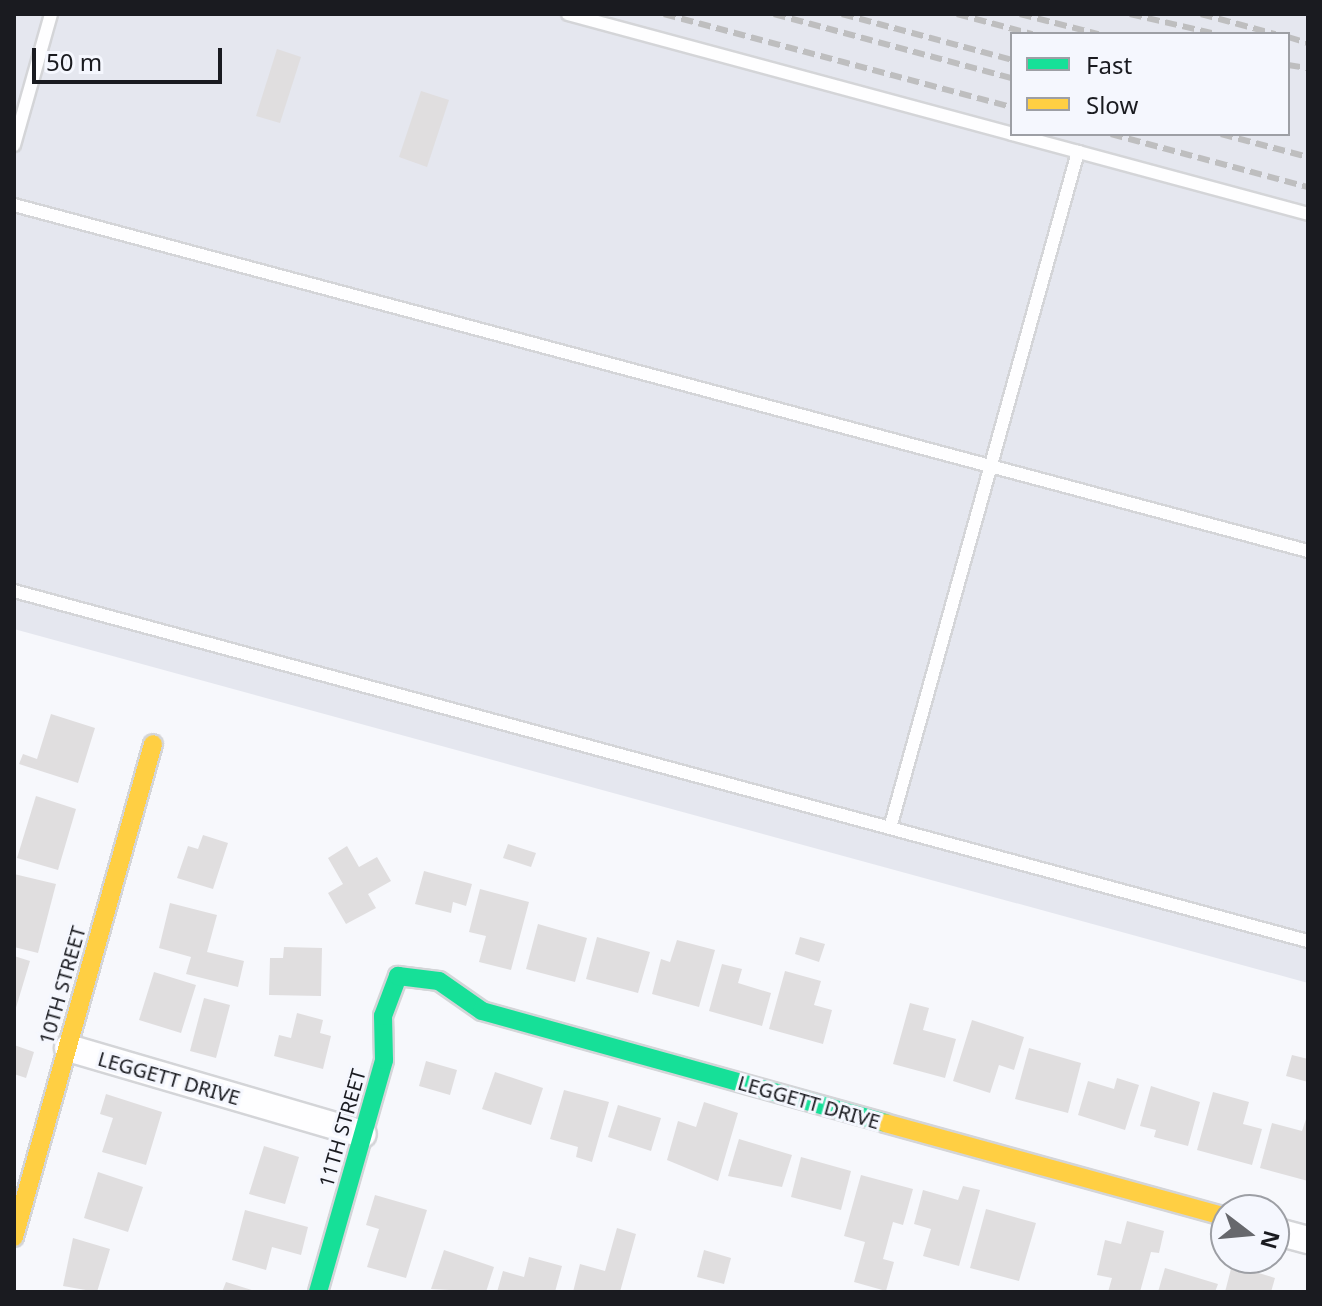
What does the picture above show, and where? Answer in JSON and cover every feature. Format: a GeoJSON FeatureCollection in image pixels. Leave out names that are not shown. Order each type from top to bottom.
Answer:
{"type":"FeatureCollection","features":[{"type":"Feature","properties":{"kind":"street","name":"10TH STREET"},"geometry":{"type":"LineString","coordinates":[[14,1237],[153,744]]}},
{"type":"Feature","properties":{"kind":"street","name":"LEGGETT DRIVE"},"geometry":{"type":"LineString","coordinates":[[398,976],[439,981],[482,1011],[1210,1213]]}},
{"type":"Feature","properties":{"kind":"street","name":"11TH STREET"},"geometry":{"type":"LineString","coordinates":[[318,1292],[384,1060],[383,1016],[398,976]]}},
{"type":"Feature","properties":{"kind":"street","name":"LEGGETT DRIVE"},"geometry":{"type":"LineString","coordinates":[[68,1048],[363,1134]]}},
{"type":"Feature","properties":{"kind":"lane"},"geometry":{"type":"LineString","coordinates":[[14,145],[51,14]]}},
{"type":"Feature","properties":{"kind":"lane"},"geometry":{"type":"LineString","coordinates":[[568,14],[1010,133]]}},
{"type":"Feature","properties":{"kind":"lane"},"geometry":{"type":"LineString","coordinates":[[1019,136],[1308,214]]}},
{"type":"Feature","properties":{"kind":"lane"},"geometry":{"type":"LineString","coordinates":[[890,828],[1078,152]]}},
{"type":"Feature","properties":{"kind":"lane"},"geometry":{"type":"LineString","coordinates":[[14,205],[1308,551]]}},
{"type":"Feature","properties":{"kind":"lane"},"geometry":{"type":"LineString","coordinates":[[14,591],[1308,941]]}},
{"type":"Feature","properties":{"kind":"shaded area"},"geometry":{"type":"Polygon","coordinates":[[[14,14],[1308,14],[1308,983],[14,629],[14,14]]]}},
{"type":"Feature","properties":{"kind":"building"},"geometry":{"type":"Polygon","coordinates":[[[277,49],[301,57],[280,123],[256,116],[277,49]]]}},
{"type":"Feature","properties":{"kind":"building"},"geometry":{"type":"Polygon","coordinates":[[[421,91],[449,100],[427,167],[399,157],[421,91]]]}},
{"type":"Feature","properties":{"kind":"building"},"geometry":{"type":"Polygon","coordinates":[[[51,714],[95,728],[78,783],[19,764],[23,754],[37,759],[51,714]]]}},
{"type":"Feature","properties":{"kind":"building"},"geometry":{"type":"Polygon","coordinates":[[[36,796],[76,809],[58,870],[17,858],[36,796]]]}},
{"type":"Feature","properties":{"kind":"building"},"geometry":{"type":"Polygon","coordinates":[[[203,835],[228,843],[213,889],[177,878],[188,846],[198,849],[203,835]]]}},
{"type":"Feature","properties":{"kind":"building"},"geometry":{"type":"Polygon","coordinates":[[[508,844],[536,853],[531,867],[503,858],[508,844]]]}},
{"type":"Feature","properties":{"kind":"building"},"geometry":{"type":"Polygon","coordinates":[[[347,846],[359,867],[377,857],[391,881],[368,894],[376,908],[346,924],[328,893],[343,884],[328,858],[347,846]]]}},
{"type":"Feature","properties":{"kind":"building"},"geometry":{"type":"Polygon","coordinates":[[[424,871],[472,884],[466,906],[453,902],[451,913],[415,904],[424,871]]]}},
{"type":"Feature","properties":{"kind":"building"},"geometry":{"type":"Polygon","coordinates":[[[14,874],[56,884],[38,953],[14,947],[14,874]]]}},
{"type":"Feature","properties":{"kind":"building"},"geometry":{"type":"Polygon","coordinates":[[[480,889],[529,902],[511,970],[479,962],[486,936],[469,932],[480,889]]]}},
{"type":"Feature","properties":{"kind":"building"},"geometry":{"type":"Polygon","coordinates":[[[170,903],[217,915],[207,952],[244,961],[238,987],[186,974],[191,957],[159,948],[170,903]]]}},
{"type":"Feature","properties":{"kind":"building"},"geometry":{"type":"Polygon","coordinates":[[[538,924],[587,938],[575,982],[526,969],[538,924]]]}},
{"type":"Feature","properties":{"kind":"building"},"geometry":{"type":"Polygon","coordinates":[[[597,937],[650,952],[638,993],[586,979],[597,937]]]}},
{"type":"Feature","properties":{"kind":"building"},"geometry":{"type":"Polygon","coordinates":[[[800,937],[825,944],[819,962],[795,954],[800,937]]]}},
{"type":"Feature","properties":{"kind":"building"},"geometry":{"type":"Polygon","coordinates":[[[677,940],[715,950],[699,1007],[652,994],[661,959],[670,962],[677,940]]]}},
{"type":"Feature","properties":{"kind":"building"},"geometry":{"type":"Polygon","coordinates":[[[284,947],[322,948],[321,996],[269,995],[270,958],[283,958],[284,947]]]}},
{"type":"Feature","properties":{"kind":"building"},"geometry":{"type":"Polygon","coordinates":[[[14,956],[30,961],[15,1011],[14,1011],[14,956]]]}},
{"type":"Feature","properties":{"kind":"building"},"geometry":{"type":"Polygon","coordinates":[[[722,964],[742,969],[738,983],[771,993],[762,1026],[709,1011],[722,964]]]}},
{"type":"Feature","properties":{"kind":"building"},"geometry":{"type":"Polygon","coordinates":[[[785,971],[821,981],[814,1005],[832,1010],[823,1044],[769,1029],[785,971]]]}},
{"type":"Feature","properties":{"kind":"building"},"geometry":{"type":"Polygon","coordinates":[[[154,972],[196,985],[181,1033],[139,1020],[154,972]]]}},
{"type":"Feature","properties":{"kind":"building"},"geometry":{"type":"Polygon","coordinates":[[[204,998],[230,1005],[216,1058],[190,1051],[204,998]]]}},
{"type":"Feature","properties":{"kind":"building"},"geometry":{"type":"Polygon","coordinates":[[[910,1003],[929,1008],[923,1030],[956,1039],[945,1078],[893,1064],[910,1003]]]}},
{"type":"Feature","properties":{"kind":"building"},"geometry":{"type":"Polygon","coordinates":[[[297,1013],[323,1020],[320,1033],[331,1036],[323,1069],[274,1056],[279,1035],[291,1038],[297,1013]]]}},
{"type":"Feature","properties":{"kind":"building"},"geometry":{"type":"Polygon","coordinates":[[[972,1020],[1024,1037],[1014,1070],[999,1065],[990,1093],[953,1081],[972,1020]]]}},
{"type":"Feature","properties":{"kind":"building"},"geometry":{"type":"Polygon","coordinates":[[[14,1045],[34,1052],[26,1078],[14,1074],[14,1045]]]}},
{"type":"Feature","properties":{"kind":"building"},"geometry":{"type":"Polygon","coordinates":[[[1029,1048],[1081,1063],[1068,1113],[1015,1099],[1029,1048]]]}},
{"type":"Feature","properties":{"kind":"building"},"geometry":{"type":"Polygon","coordinates":[[[1292,1055],[1308,1059],[1308,1082],[1286,1076],[1292,1055]]]}},
{"type":"Feature","properties":{"kind":"building"},"geometry":{"type":"Polygon","coordinates":[[[426,1061],[457,1070],[450,1095],[419,1086],[426,1061]]]}},
{"type":"Feature","properties":{"kind":"building"},"geometry":{"type":"Polygon","coordinates":[[[495,1072],[543,1088],[531,1125],[482,1109],[495,1072]]]}},
{"type":"Feature","properties":{"kind":"building"},"geometry":{"type":"Polygon","coordinates":[[[1117,1078],[1139,1085],[1125,1130],[1078,1115],[1088,1081],[1114,1089],[1117,1078]]]}},
{"type":"Feature","properties":{"kind":"building"},"geometry":{"type":"Polygon","coordinates":[[[1151,1086],[1200,1102],[1188,1146],[1154,1137],[1156,1130],[1140,1126],[1151,1086]]]}},
{"type":"Feature","properties":{"kind":"building"},"geometry":{"type":"Polygon","coordinates":[[[564,1090],[609,1102],[592,1162],[576,1157],[578,1147],[550,1139],[564,1090]]]}},
{"type":"Feature","properties":{"kind":"building"},"geometry":{"type":"Polygon","coordinates":[[[1213,1092],[1249,1102],[1243,1124],[1262,1129],[1252,1165],[1197,1150],[1213,1092]]]}},
{"type":"Feature","properties":{"kind":"building"},"geometry":{"type":"Polygon","coordinates":[[[106,1094],[162,1112],[146,1165],[102,1152],[113,1118],[100,1114],[106,1094]]]}},
{"type":"Feature","properties":{"kind":"building"},"geometry":{"type":"Polygon","coordinates":[[[704,1102],[738,1113],[718,1181],[667,1160],[678,1121],[696,1127],[704,1102]]]}},
{"type":"Feature","properties":{"kind":"building"},"geometry":{"type":"Polygon","coordinates":[[[618,1105],[661,1118],[651,1151],[608,1137],[618,1105]]]}},
{"type":"Feature","properties":{"kind":"building"},"geometry":{"type":"Polygon","coordinates":[[[1308,1113],[1308,1181],[1260,1168],[1272,1123],[1302,1131],[1308,1113]]]}},
{"type":"Feature","properties":{"kind":"building"},"geometry":{"type":"Polygon","coordinates":[[[739,1139],[792,1155],[782,1187],[728,1176],[739,1139]]]}},
{"type":"Feature","properties":{"kind":"building"},"geometry":{"type":"Polygon","coordinates":[[[264,1146],[299,1157],[285,1204],[249,1194],[264,1146]]]}},
{"type":"Feature","properties":{"kind":"building"},"geometry":{"type":"Polygon","coordinates":[[[801,1157],[851,1171],[841,1210],[791,1197],[801,1157]]]}},
{"type":"Feature","properties":{"kind":"building"},"geometry":{"type":"Polygon","coordinates":[[[98,1172],[143,1187],[128,1232],[84,1218],[98,1172]]]}},
{"type":"Feature","properties":{"kind":"building"},"geometry":{"type":"Polygon","coordinates":[[[861,1175],[913,1189],[903,1225],[893,1222],[883,1259],[894,1262],[886,1291],[854,1282],[865,1242],[844,1236],[861,1175]]]}},
{"type":"Feature","properties":{"kind":"building"},"geometry":{"type":"Polygon","coordinates":[[[963,1186],[980,1190],[959,1266],[923,1256],[931,1229],[914,1224],[923,1190],[958,1200],[963,1186]]]}},
{"type":"Feature","properties":{"kind":"building"},"geometry":{"type":"Polygon","coordinates":[[[375,1195],[427,1210],[406,1278],[367,1267],[379,1229],[366,1225],[375,1195]]]}},
{"type":"Feature","properties":{"kind":"building"},"geometry":{"type":"Polygon","coordinates":[[[986,1209],[1036,1223],[1019,1281],[970,1268],[986,1209]]]}},
{"type":"Feature","properties":{"kind":"building"},"geometry":{"type":"Polygon","coordinates":[[[245,1210],[308,1227],[301,1255],[272,1247],[266,1270],[232,1260],[245,1210]]]}},
{"type":"Feature","properties":{"kind":"building"},"geometry":{"type":"Polygon","coordinates":[[[1127,1221],[1164,1231],[1159,1253],[1151,1252],[1140,1292],[1108,1292],[1112,1278],[1097,1275],[1105,1240],[1121,1244],[1127,1221]]]}},
{"type":"Feature","properties":{"kind":"building"},"geometry":{"type":"Polygon","coordinates":[[[617,1228],[636,1234],[620,1292],[573,1292],[580,1264],[605,1271],[617,1228]]]}},
{"type":"Feature","properties":{"kind":"building"},"geometry":{"type":"Polygon","coordinates":[[[73,1238],[110,1249],[97,1292],[63,1286],[73,1238]]]}},
{"type":"Feature","properties":{"kind":"building"},"geometry":{"type":"Polygon","coordinates":[[[444,1250],[494,1267],[486,1292],[431,1289],[444,1250]]]}},
{"type":"Feature","properties":{"kind":"building"},"geometry":{"type":"Polygon","coordinates":[[[704,1250],[731,1258],[724,1284],[697,1277],[704,1250]]]}},
{"type":"Feature","properties":{"kind":"building"},"geometry":{"type":"Polygon","coordinates":[[[529,1257],[562,1266],[555,1292],[497,1292],[503,1271],[524,1277],[529,1257]]]}},
{"type":"Feature","properties":{"kind":"building"},"geometry":{"type":"Polygon","coordinates":[[[1165,1268],[1218,1284],[1215,1292],[1158,1292],[1165,1268]]]}},
{"type":"Feature","properties":{"kind":"building"},"geometry":{"type":"Polygon","coordinates":[[[1230,1274],[1262,1274],[1275,1278],[1271,1292],[1225,1292],[1230,1274]]]}},
{"type":"Feature","properties":{"kind":"building"},"geometry":{"type":"Polygon","coordinates":[[[226,1282],[255,1291],[255,1292],[222,1292],[226,1282]]]}},
{"type":"Feature","properties":{"kind":"railway"},"geometry":{"type":"LineString","coordinates":[[664,14],[1010,106]]}},
{"type":"Feature","properties":{"kind":"railway"},"geometry":{"type":"LineString","coordinates":[[774,14],[1010,77]]}},
{"type":"Feature","properties":{"kind":"railway"},"geometry":{"type":"LineString","coordinates":[[842,14],[1010,59]]}},
{"type":"Feature","properties":{"kind":"railway"},"geometry":{"type":"LineString","coordinates":[[957,14],[1024,32]]}},
{"type":"Feature","properties":{"kind":"railway"},"geometry":{"type":"LineString","coordinates":[[1020,14],[1090,32]]}},
{"type":"Feature","properties":{"kind":"railway"},"geometry":{"type":"LineString","coordinates":[[1130,14],[1207,32]]}},
{"type":"Feature","properties":{"kind":"railway"},"geometry":{"type":"LineString","coordinates":[[1201,14],[1268,32]]}},
{"type":"Feature","properties":{"kind":"railway"},"geometry":{"type":"LineString","coordinates":[[1290,38],[1308,43]]}},
{"type":"Feature","properties":{"kind":"railway"},"geometry":{"type":"LineString","coordinates":[[1290,65],[1308,68]]}},
{"type":"Feature","properties":{"kind":"railway"},"geometry":{"type":"LineString","coordinates":[[1118,136],[1308,187]]}},
{"type":"Feature","properties":{"kind":"railway"},"geometry":{"type":"LineString","coordinates":[[1229,136],[1308,157]]}},
{"type":"Feature","properties":{"kind":"traffic: fast"},"geometry":{"type":"LineString","coordinates":[[318,1292],[384,1060],[383,1016],[398,976],[439,981],[482,1011],[885,1123]]}},
{"type":"Feature","properties":{"kind":"traffic: slow"},"geometry":{"type":"LineString","coordinates":[[14,1237],[153,744]]}},
{"type":"Feature","properties":{"kind":"traffic: slow"},"geometry":{"type":"LineString","coordinates":[[885,1123],[1210,1213]]}}]}
